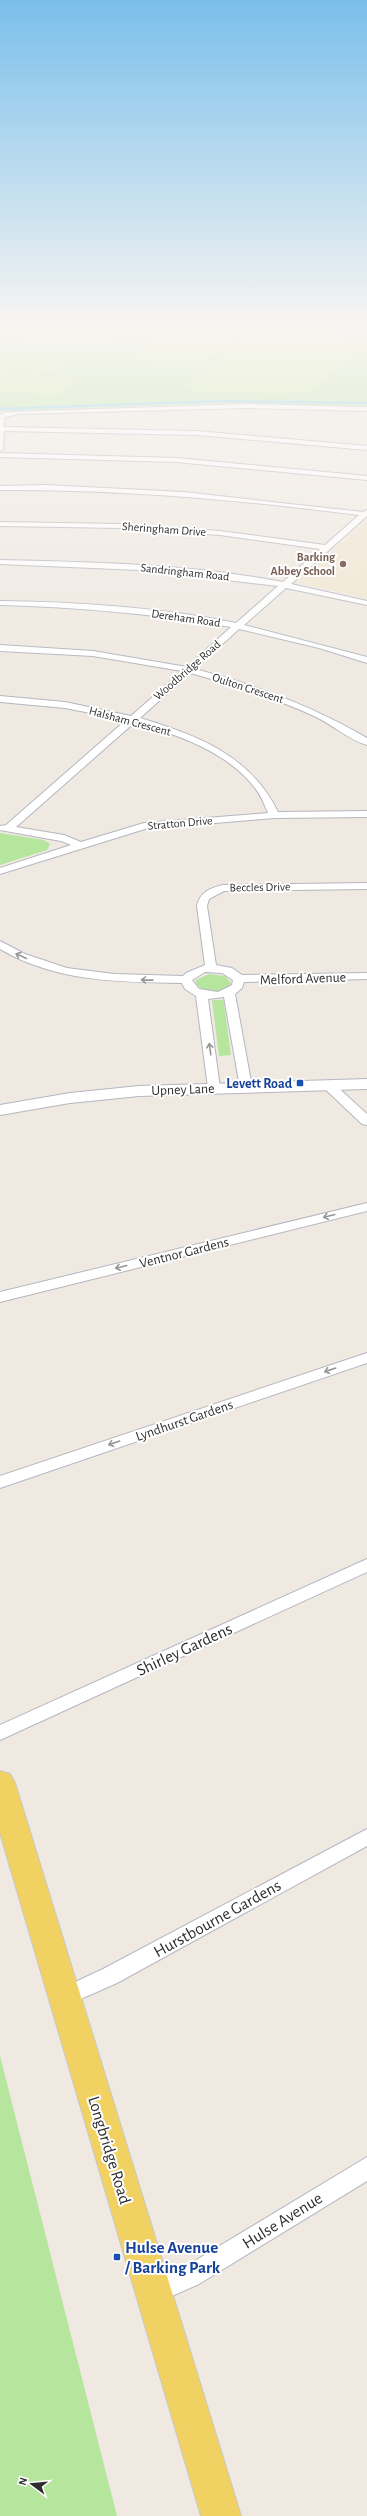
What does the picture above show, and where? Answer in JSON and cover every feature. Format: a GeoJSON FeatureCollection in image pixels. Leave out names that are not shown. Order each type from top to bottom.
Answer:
{"type":"FeatureCollection","features":[{"type":"Feature","properties":{"kind":"main road","name":"Longbridge Road"},"geometry":{"type":"LineString","coordinates":[[0,1783],[221,2516]]}},
{"type":"Feature","properties":{"kind":"street"},"geometry":{"type":"LineString","coordinates":[[304,442],[367,448]]}},
{"type":"Feature","properties":{"kind":"street"},"geometry":{"type":"LineString","coordinates":[[0,455],[176,460],[367,478]]}},
{"type":"Feature","properties":{"kind":"street"},"geometry":{"type":"LineString","coordinates":[[0,488],[190,495],[366,513]]}},
{"type":"Feature","properties":{"kind":"street","name":"Woodbridge Road"},"geometry":{"type":"LineString","coordinates":[[4,829],[238,625],[285,586],[366,513]]}},
{"type":"Feature","properties":{"kind":"street","name":"Sheringham Drive"},"geometry":{"type":"LineString","coordinates":[[0,524],[121,526],[220,533],[328,548]]}},
{"type":"Feature","properties":{"kind":"street","name":"Sandringham Road"},"geometry":{"type":"LineString","coordinates":[[0,562],[74,563],[163,569],[285,586],[367,603]]}},
{"type":"Feature","properties":{"kind":"street","name":"Dereham Road"},"geometry":{"type":"LineString","coordinates":[[0,603],[49,603],[115,608],[238,625],[313,642],[367,660]]}},
{"type":"Feature","properties":{"kind":"street","name":"Oulton Crescent"},"geometry":{"type":"LineString","coordinates":[[0,648],[79,653],[188,670],[245,686],[297,705],[346,728],[367,742]]}},
{"type":"Feature","properties":{"kind":"street","name":"Halsham Crescent"},"geometry":{"type":"LineString","coordinates":[[0,699],[84,708],[132,719],[181,735],[236,765],[257,784],[274,815]]}},
{"type":"Feature","properties":{"kind":"street","name":"Stratton Drive"},"geometry":{"type":"LineString","coordinates":[[0,871],[144,826],[274,815],[367,814]]}},
{"type":"Feature","properties":{"kind":"street"},"geometry":{"type":"LineString","coordinates":[[4,829],[64,838],[81,846]]}},
{"type":"Feature","properties":{"kind":"street","name":"Beccles Drive"},"geometry":{"type":"LineString","coordinates":[[211,969],[202,906],[204,898],[211,892],[236,887],[367,886]]}},
{"type":"Feature","properties":{"kind":"street"},"geometry":{"type":"LineString","coordinates":[[0,944],[28,960],[92,977],[186,980],[196,971],[211,969],[229,972],[239,979],[238,986],[229,994],[201,994],[188,987],[186,980]]}},
{"type":"Feature","properties":{"kind":"street","name":"Melford Avenue"},"geometry":{"type":"LineString","coordinates":[[239,979],[367,976]]}},
{"type":"Feature","properties":{"kind":"street"},"geometry":{"type":"LineString","coordinates":[[201,994],[211,1055],[214,1088]]}},
{"type":"Feature","properties":{"kind":"street"},"geometry":{"type":"LineString","coordinates":[[229,994],[246,1087]]}},
{"type":"Feature","properties":{"kind":"street","name":"Upney Lane"},"geometry":{"type":"LineString","coordinates":[[0,1110],[77,1097],[214,1088],[367,1084]]}},
{"type":"Feature","properties":{"kind":"street"},"geometry":{"type":"LineString","coordinates":[[329,1086],[367,1120]]}},
{"type":"Feature","properties":{"kind":"street","name":"Ventnor Gardens"},"geometry":{"type":"LineString","coordinates":[[0,1297],[367,1207]]}},
{"type":"Feature","properties":{"kind":"street","name":"Lyndhurst Gardens"},"geometry":{"type":"LineString","coordinates":[[0,1482],[367,1358]]}},
{"type":"Feature","properties":{"kind":"street","name":"Shirley Gardens"},"geometry":{"type":"LineString","coordinates":[[0,1733],[367,1565]]}},
{"type":"Feature","properties":{"kind":"street","name":"Hurstbourne Gardens"},"geometry":{"type":"LineString","coordinates":[[65,1998],[110,1976],[367,1836]]}},
{"type":"Feature","properties":{"kind":"street","name":"Hulse Avenue"},"geometry":{"type":"LineString","coordinates":[[153,2292],[191,2276],[367,2168]]}},
{"type":"Feature","properties":{"kind":"shaded area","name":"Barking Abbey School"},"geometry":{"type":"Polygon","coordinates":[[[367,520],[367,598],[300,583],[300,581],[367,520]]]}},
{"type":"Feature","properties":{"kind":"green space"},"geometry":{"type":"Polygon","coordinates":[[[0,833],[44,840],[50,844],[47,850],[0,865],[0,833]]]}},
{"type":"Feature","properties":{"kind":"green space"},"geometry":{"type":"Polygon","coordinates":[[[209,974],[225,976],[231,983],[223,990],[213,992],[199,987],[196,980],[209,974]]]}},
{"type":"Feature","properties":{"kind":"green space"},"geometry":{"type":"Polygon","coordinates":[[[212,1000],[223,1000],[231,1055],[219,1056],[212,1000]]]}},
{"type":"Feature","properties":{"kind":"green space"},"geometry":{"type":"Polygon","coordinates":[[[0,2056],[117,2516],[0,2516],[0,2056]]]}},
{"type":"Feature","properties":{"kind":"place","name":"Barking Abbey School"},"geometry":{"type":"Point","coordinates":[343,564]}},
{"type":"Feature","properties":{"kind":"place","name":"Levett Road"},"geometry":{"type":"Point","coordinates":[300,1083]}},
{"type":"Feature","properties":{"kind":"place","name":"Hulse Avenue / Barking Park"},"geometry":{"type":"Point","coordinates":[117,2257]}}]}
